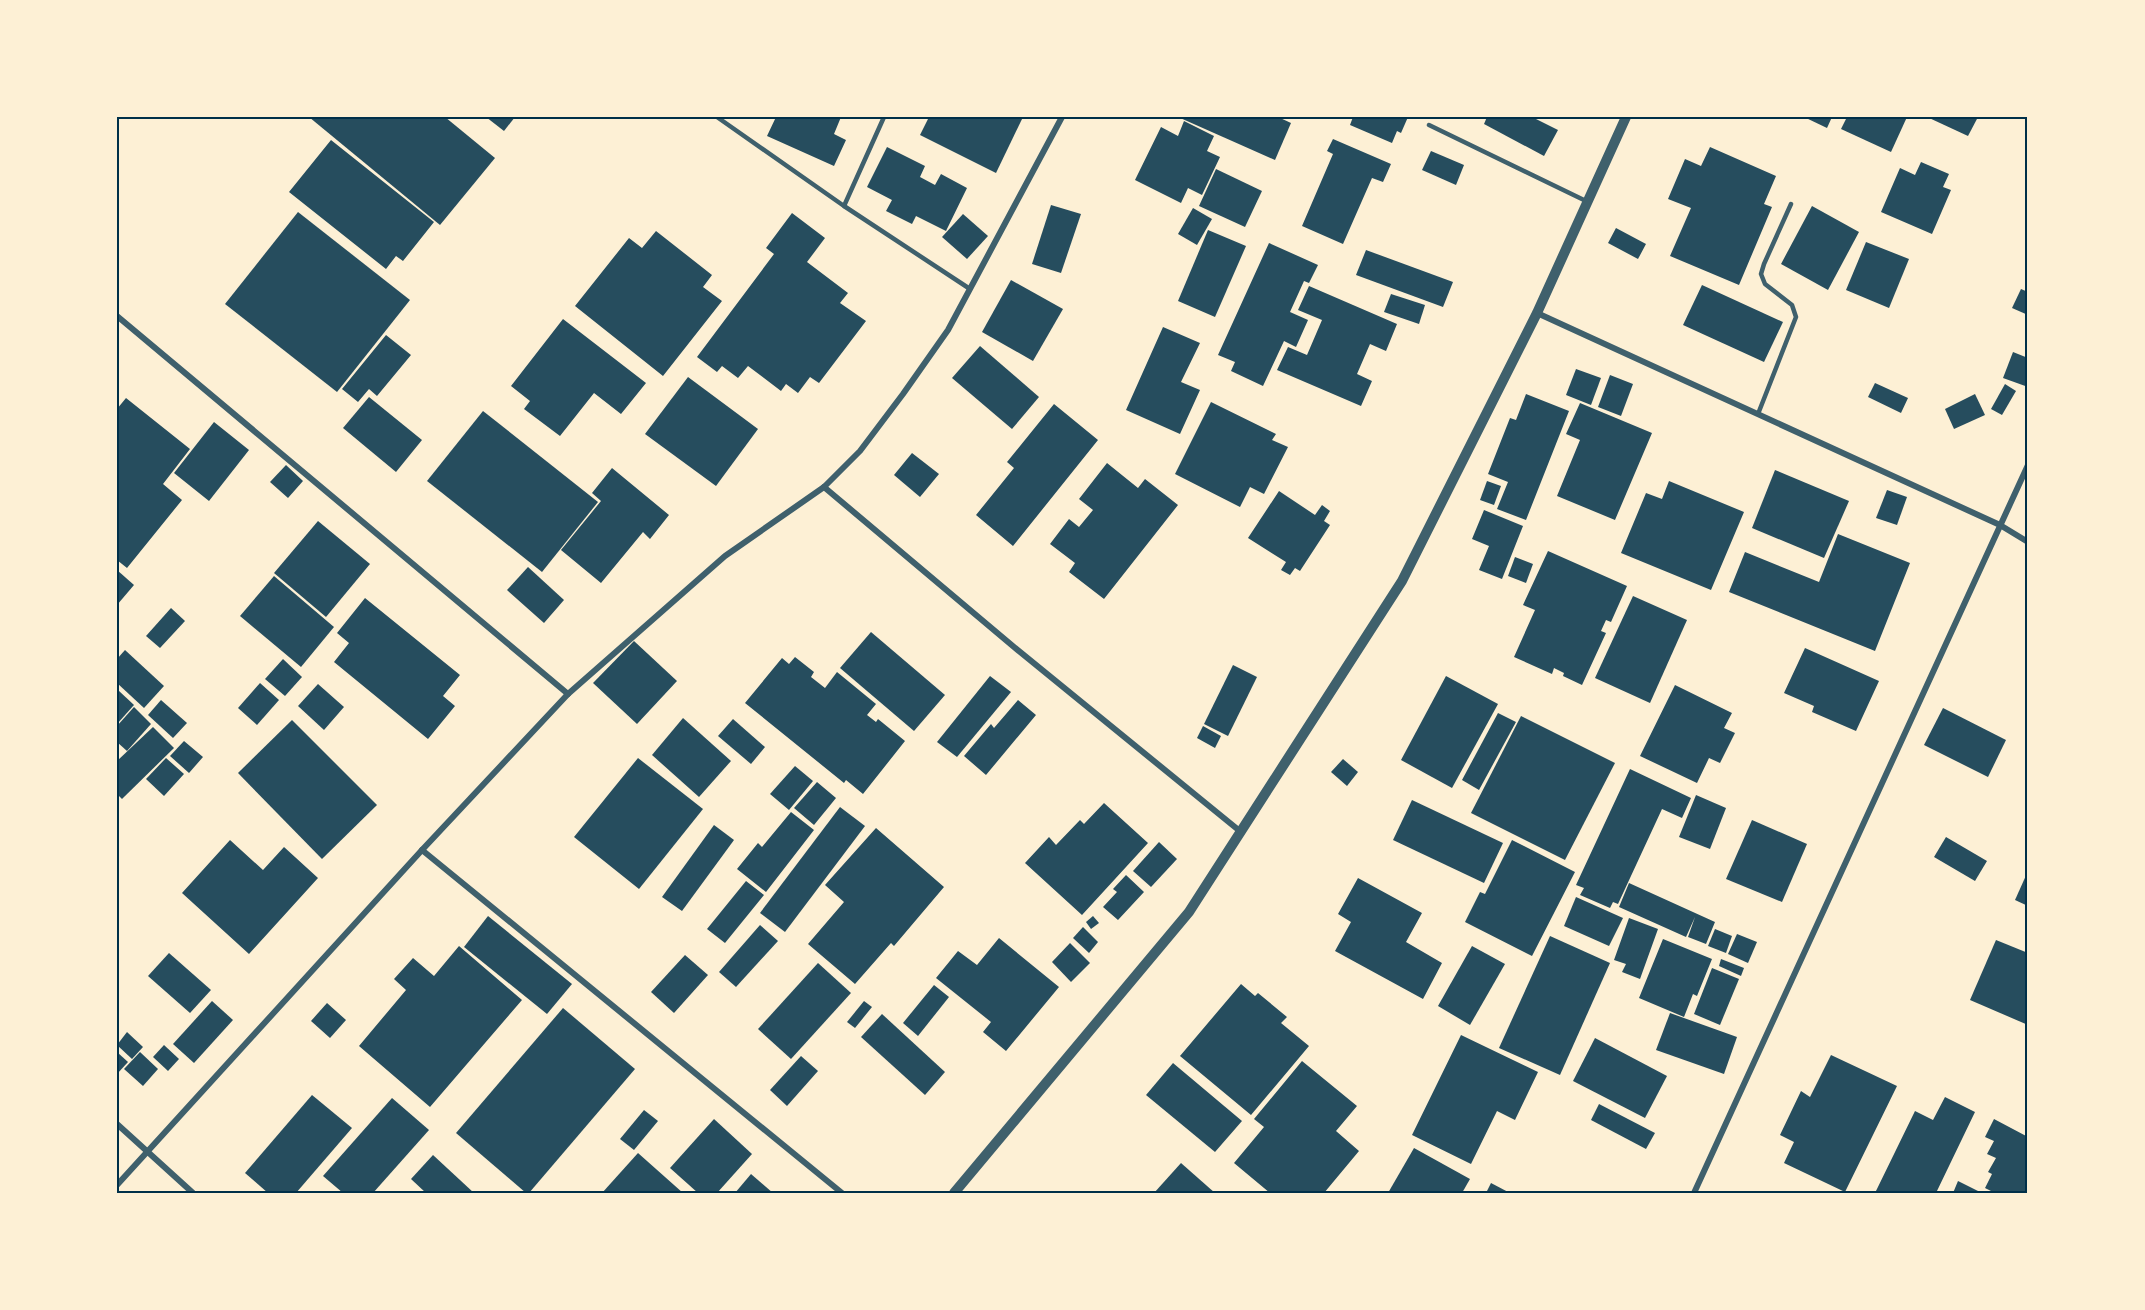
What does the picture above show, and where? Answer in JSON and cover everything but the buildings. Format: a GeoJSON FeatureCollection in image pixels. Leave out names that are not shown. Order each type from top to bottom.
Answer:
{"type":"FeatureCollection","features":[{"type":"Feature","properties":{"kind":"street"},"geometry":{"type":"LineString","coordinates":[[117,1185],[422,850],[568,694],[725,556],[824,487],[860,451],[948,330],[1062,117]]}},
{"type":"Feature","properties":{"kind":"street"},"geometry":{"type":"LineString","coordinates":[[954,1193],[1189,912],[1402,581],[1538,313],[1626,117]]}},
{"type":"Feature","properties":{"kind":"street"},"geometry":{"type":"LineString","coordinates":[[1538,313],[2000,525],[2028,542]]}},
{"type":"Feature","properties":{"kind":"street"},"geometry":{"type":"LineString","coordinates":[[117,316],[568,694]]}},
{"type":"Feature","properties":{"kind":"street"},"geometry":{"type":"LineString","coordinates":[[1694,1193],[2028,465]]}},
{"type":"Feature","properties":{"kind":"street"},"geometry":{"type":"LineString","coordinates":[[824,487],[1014,647],[1242,832]]}},
{"type":"Feature","properties":{"kind":"street"},"geometry":{"type":"LineString","coordinates":[[422,850],[842,1193]]}},
{"type":"Feature","properties":{"kind":"street"},"geometry":{"type":"LineString","coordinates":[[117,1124],[193,1193]]}},
{"type":"Feature","properties":{"kind":"lane"},"geometry":{"type":"LineString","coordinates":[[717,117],[844,206],[970,289]]}},
{"type":"Feature","properties":{"kind":"lane"},"geometry":{"type":"LineString","coordinates":[[844,206],[884,117]]}},
{"type":"Feature","properties":{"kind":"lane"},"geometry":{"type":"LineString","coordinates":[[1429,125],[1588,202]]}},
{"type":"Feature","properties":{"kind":"lane"},"geometry":{"type":"LineString","coordinates":[[1758,414],[1796,317],[1792,305],[1766,284],[1761,274],[1791,204]]}}]}
